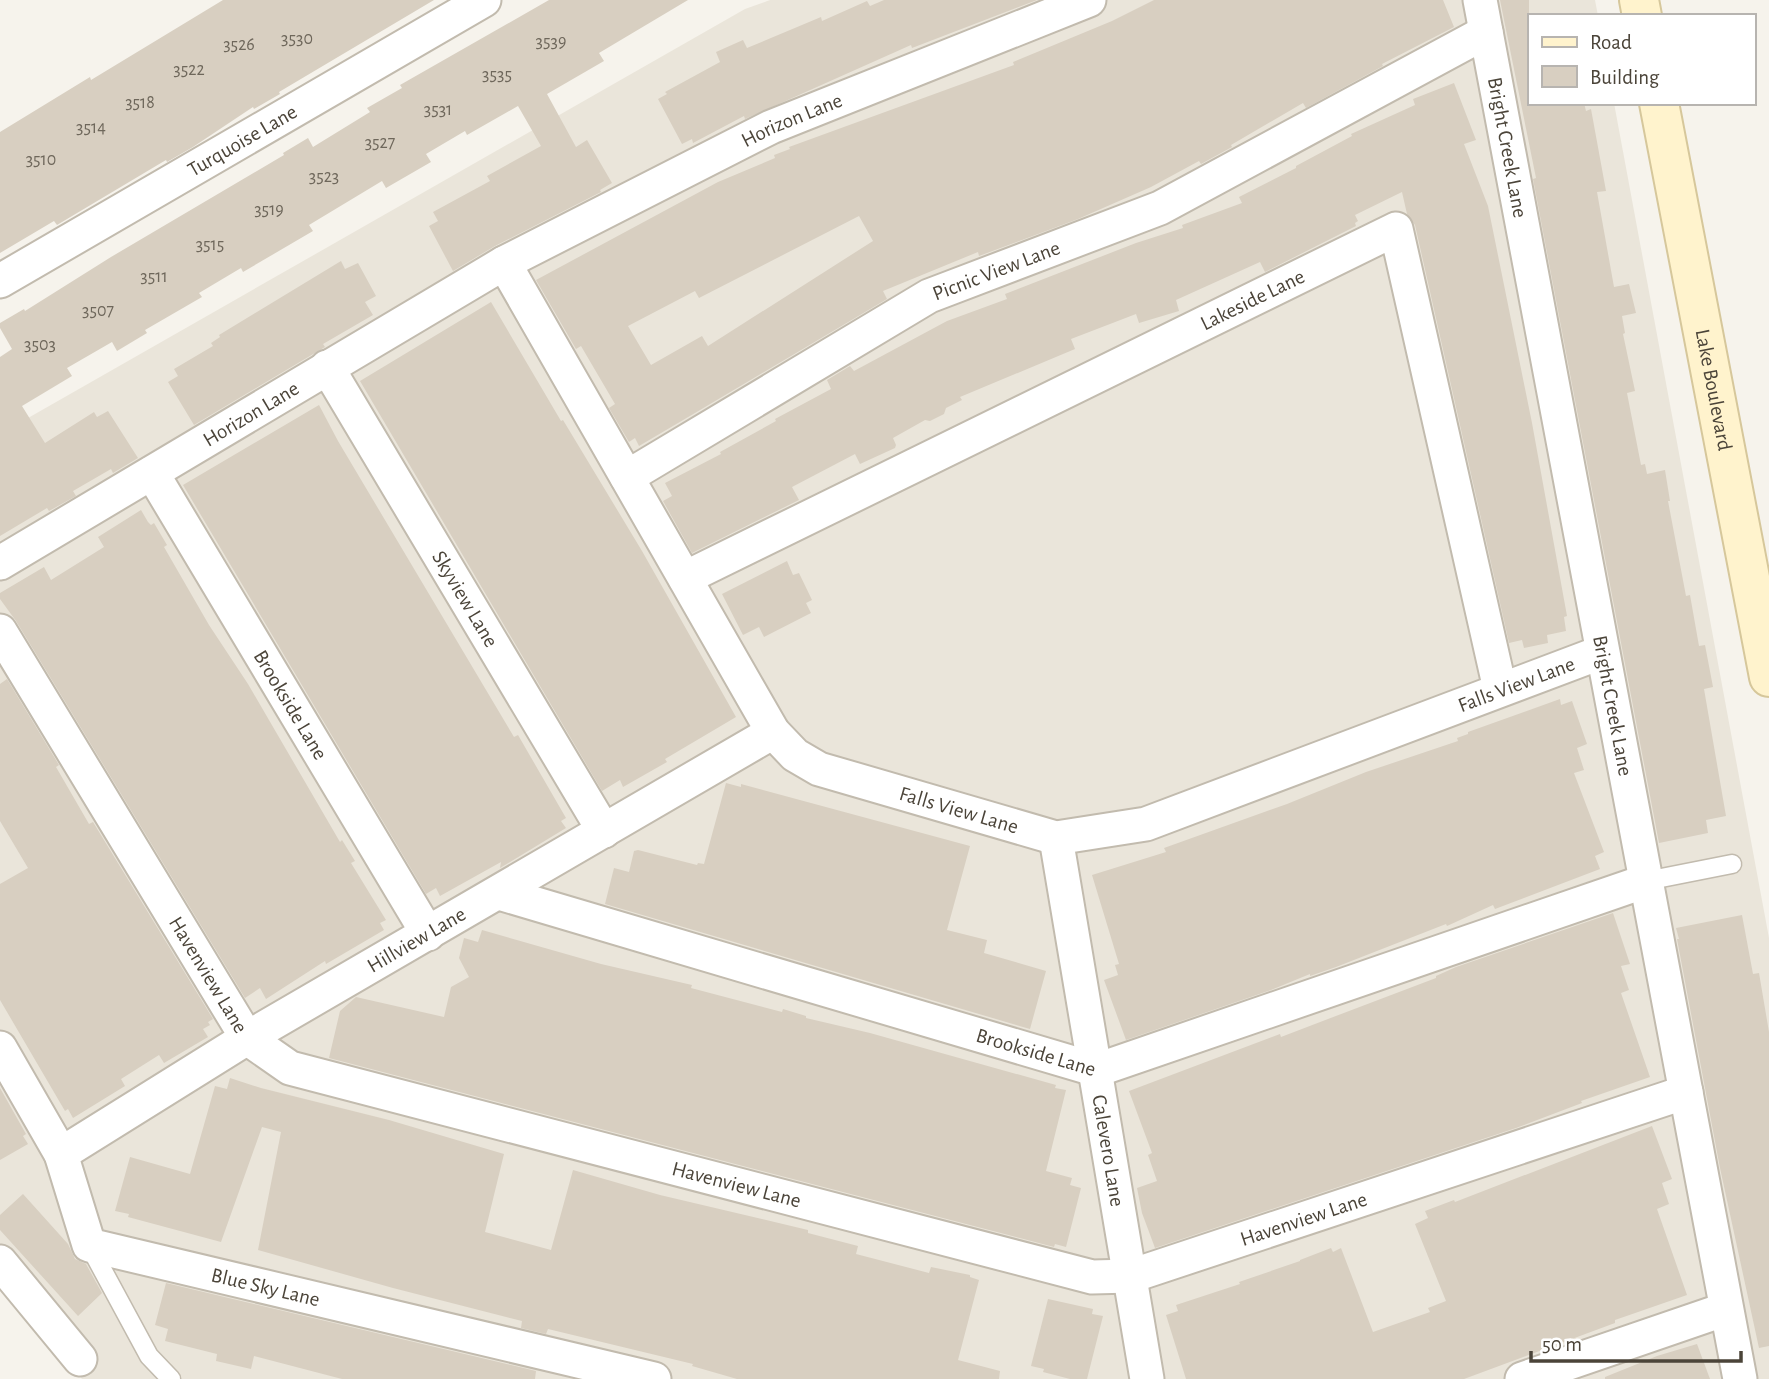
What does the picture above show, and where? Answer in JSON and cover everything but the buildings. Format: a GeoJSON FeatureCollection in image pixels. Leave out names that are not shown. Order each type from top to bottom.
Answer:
{"type":"FeatureCollection","features":[{"type":"Feature","properties":{"kind":"main road","name":"Lake Boulevard"},"geometry":{"type":"LineString","coordinates":[[1659,105],[1769,677]]}},
{"type":"Feature","properties":{"kind":"street","name":"Turquoise Lane"},"geometry":{"type":"LineString","coordinates":[[0,281],[484,0]]}},
{"type":"Feature","properties":{"kind":"street","name":"Horizon Lane"},"geometry":{"type":"LineString","coordinates":[[0,563],[504,263],[771,127],[1089,0]]}},
{"type":"Feature","properties":{"kind":"street","name":"Bright Creek Lane"},"geometry":{"type":"LineString","coordinates":[[1480,0],[1740,1379]]}},
{"type":"Feature","properties":{"kind":"street","name":"Picnic View Lane"},"geometry":{"type":"LineString","coordinates":[[627,477],[929,296],[1160,208],[1486,32]]}},
{"type":"Feature","properties":{"kind":"street","name":"Lakeside Lane"},"geometry":{"type":"LineString","coordinates":[[685,578],[1396,229],[1500,689]]}},
{"type":"Feature","properties":{"kind":"street","name":"Falls View Lane"},"geometry":{"type":"LineString","coordinates":[[504,263],[774,732],[795,755],[819,769],[1056,838],[1146,824],[1602,652]]}},
{"type":"Feature","properties":{"kind":"street","name":"Skyview Lane"},"geometry":{"type":"LineString","coordinates":[[327,367],[604,831]]}},
{"type":"Feature","properties":{"kind":"street","name":"Brookside Lane"},"geometry":{"type":"LineString","coordinates":[[152,473],[428,934]]}},
{"type":"Feature","properties":{"kind":"street","name":"Havenview Lane"},"geometry":{"type":"LineString","coordinates":[[0,631],[247,1038],[290,1068],[1092,1277],[1131,1276],[1686,1092]]}},
{"type":"Feature","properties":{"kind":"street","name":"Hillview Lane"},"geometry":{"type":"LineString","coordinates":[[61,1154],[247,1038],[774,732]]}},
{"type":"Feature","properties":{"kind":"street","name":"Calevero Lane"},"geometry":{"type":"LineString","coordinates":[[1056,838],[1147,1379]]}},
{"type":"Feature","properties":{"kind":"street","name":"Brookside Lane"},"geometry":{"type":"LineString","coordinates":[[499,893],[1097,1070],[1646,881]]}},
{"type":"Feature","properties":{"kind":"street"},"geometry":{"type":"LineString","coordinates":[[0,1048],[61,1154],[89,1245]]}},
{"type":"Feature","properties":{"kind":"street","name":"Blue Sky Lane"},"geometry":{"type":"LineString","coordinates":[[89,1245],[654,1379]]}},
{"type":"Feature","properties":{"kind":"street"},"geometry":{"type":"LineString","coordinates":[[0,1262],[80,1359]]}},
{"type":"Feature","properties":{"kind":"street"},"geometry":{"type":"LineString","coordinates":[[1522,1379],[1726,1309]]}},
{"type":"Feature","properties":{"kind":"lane"},"geometry":{"type":"LineString","coordinates":[[1646,881],[1732,864]]}},
{"type":"Feature","properties":{"kind":"lane"},"geometry":{"type":"LineString","coordinates":[[89,1245],[149,1356],[171,1379]]}},
{"type":"Feature","properties":{"kind":"shaded area"},"geometry":{"type":"Polygon","coordinates":[[[770,0],[1595,0],[1598,14],[1528,14],[1528,105],[1614,105],[1769,938],[1769,1379],[82,1379],[0,1271],[0,434],[745,9],[770,0]]]}}]}
